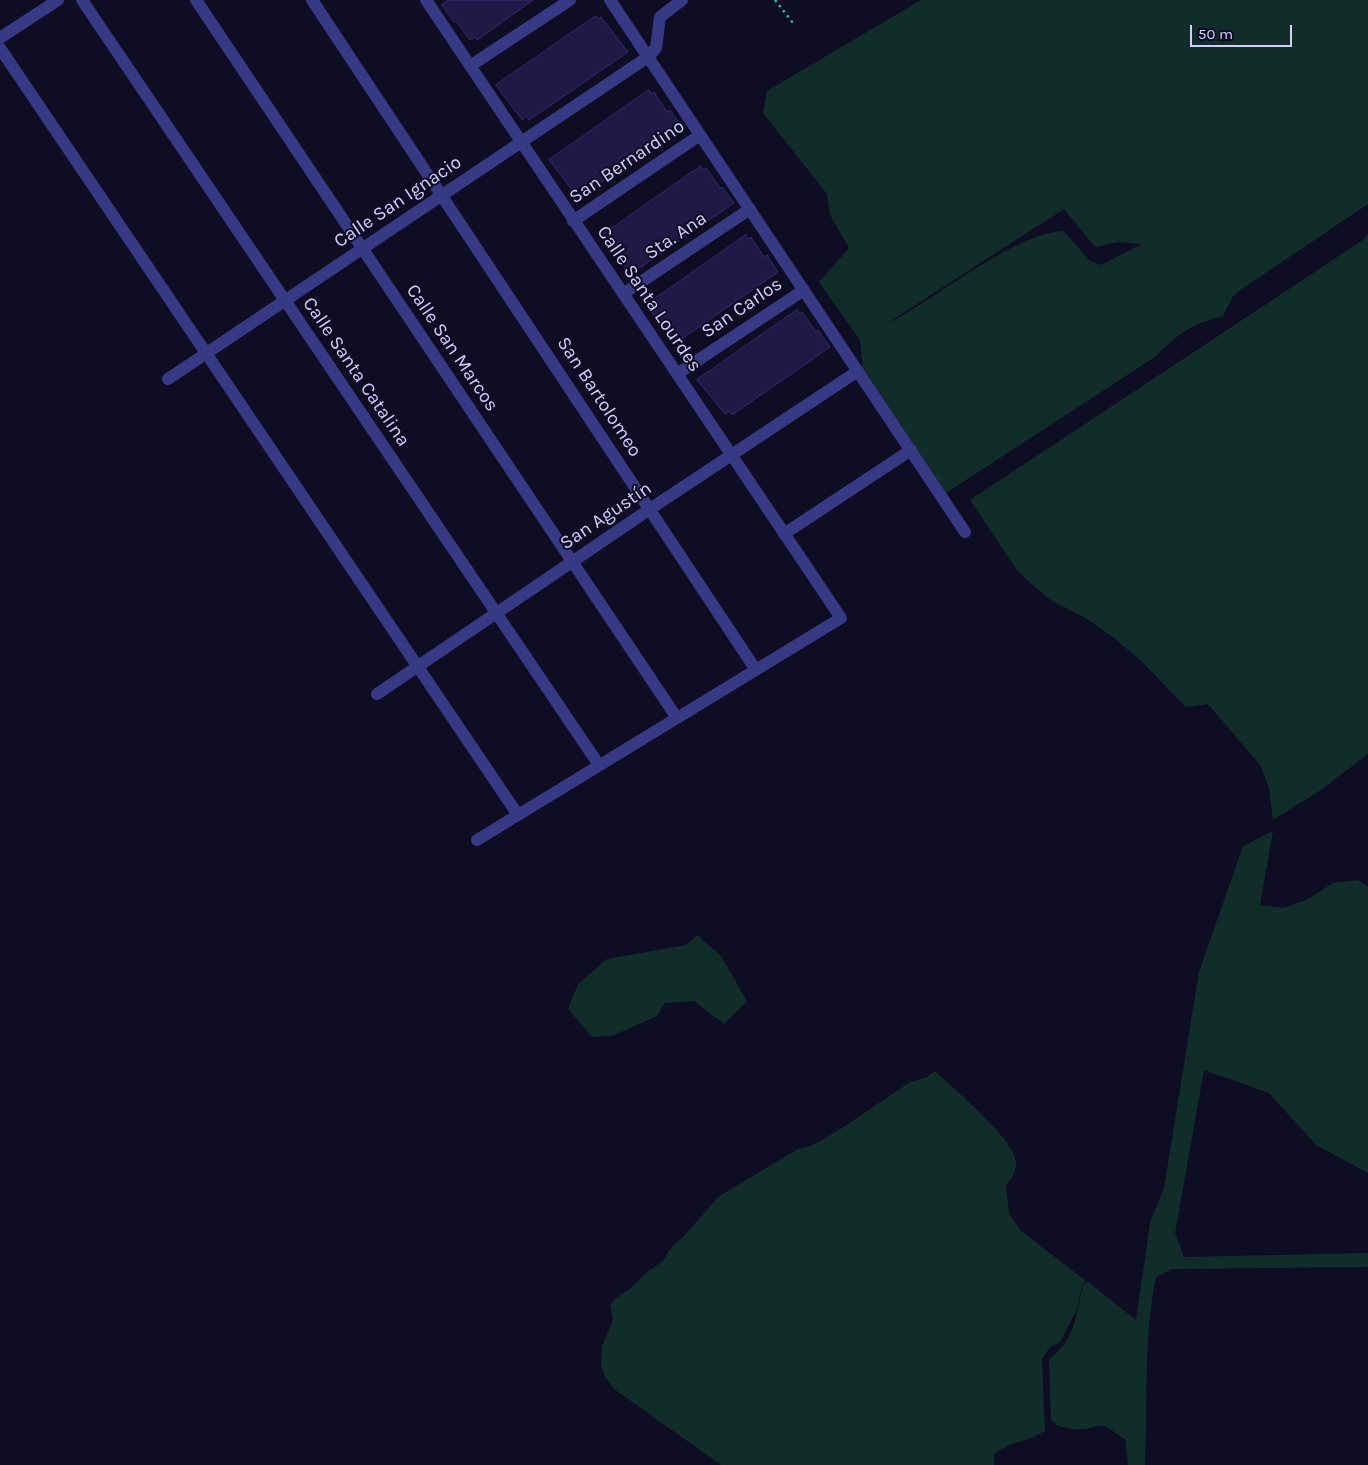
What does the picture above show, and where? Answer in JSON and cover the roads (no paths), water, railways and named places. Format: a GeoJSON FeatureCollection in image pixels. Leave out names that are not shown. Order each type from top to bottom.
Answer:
{"type":"FeatureCollection","features":[{"type":"Feature","properties":{"kind":"street"},"geometry":{"type":"LineString","coordinates":[[0,38],[58,0]]}},
{"type":"Feature","properties":{"kind":"street","name":"Calle Santa Catalina"},"geometry":{"type":"LineString","coordinates":[[82,0],[599,765]]}},
{"type":"Feature","properties":{"kind":"street","name":"Calle San Marcos"},"geometry":{"type":"LineString","coordinates":[[196,0],[678,718]]}},
{"type":"Feature","properties":{"kind":"street","name":"San Bartolomeo"},"geometry":{"type":"LineString","coordinates":[[312,0],[443,194],[756,670]]}},
{"type":"Feature","properties":{"kind":"street","name":"Calle Santa Lourdes"},"geometry":{"type":"LineString","coordinates":[[426,0],[840,618],[756,670]]}},
{"type":"Feature","properties":{"kind":"street"},"geometry":{"type":"LineString","coordinates":[[470,66],[570,0]]}},
{"type":"Feature","properties":{"kind":"street"},"geometry":{"type":"LineString","coordinates":[[610,0],[965,532]]}},
{"type":"Feature","properties":{"kind":"street"},"geometry":{"type":"LineString","coordinates":[[648,57],[656,48],[660,17],[682,0]]}},
{"type":"Feature","properties":{"kind":"street"},"geometry":{"type":"LineString","coordinates":[[0,48],[518,815]]}},
{"type":"Feature","properties":{"kind":"street","name":"Calle San Ignacio"},"geometry":{"type":"LineString","coordinates":[[168,378],[648,57]]}},
{"type":"Feature","properties":{"kind":"street","name":"San Bernardino"},"geometry":{"type":"LineString","coordinates":[[574,221],[700,135]]}},
{"type":"Feature","properties":{"kind":"street","name":"Sta. Ana"},"geometry":{"type":"LineString","coordinates":[[623,294],[750,210]]}},
{"type":"Feature","properties":{"kind":"street","name":"San Carlos"},"geometry":{"type":"LineString","coordinates":[[677,374],[804,290]]}},
{"type":"Feature","properties":{"kind":"street","name":"San Agustín"},"geometry":{"type":"LineString","coordinates":[[377,694],[496,612],[858,371]]}},
{"type":"Feature","properties":{"kind":"street"},"geometry":{"type":"LineString","coordinates":[[784,534],[911,450]]}},
{"type":"Feature","properties":{"kind":"street"},"geometry":{"type":"LineString","coordinates":[[477,840],[756,670]]}}]}
